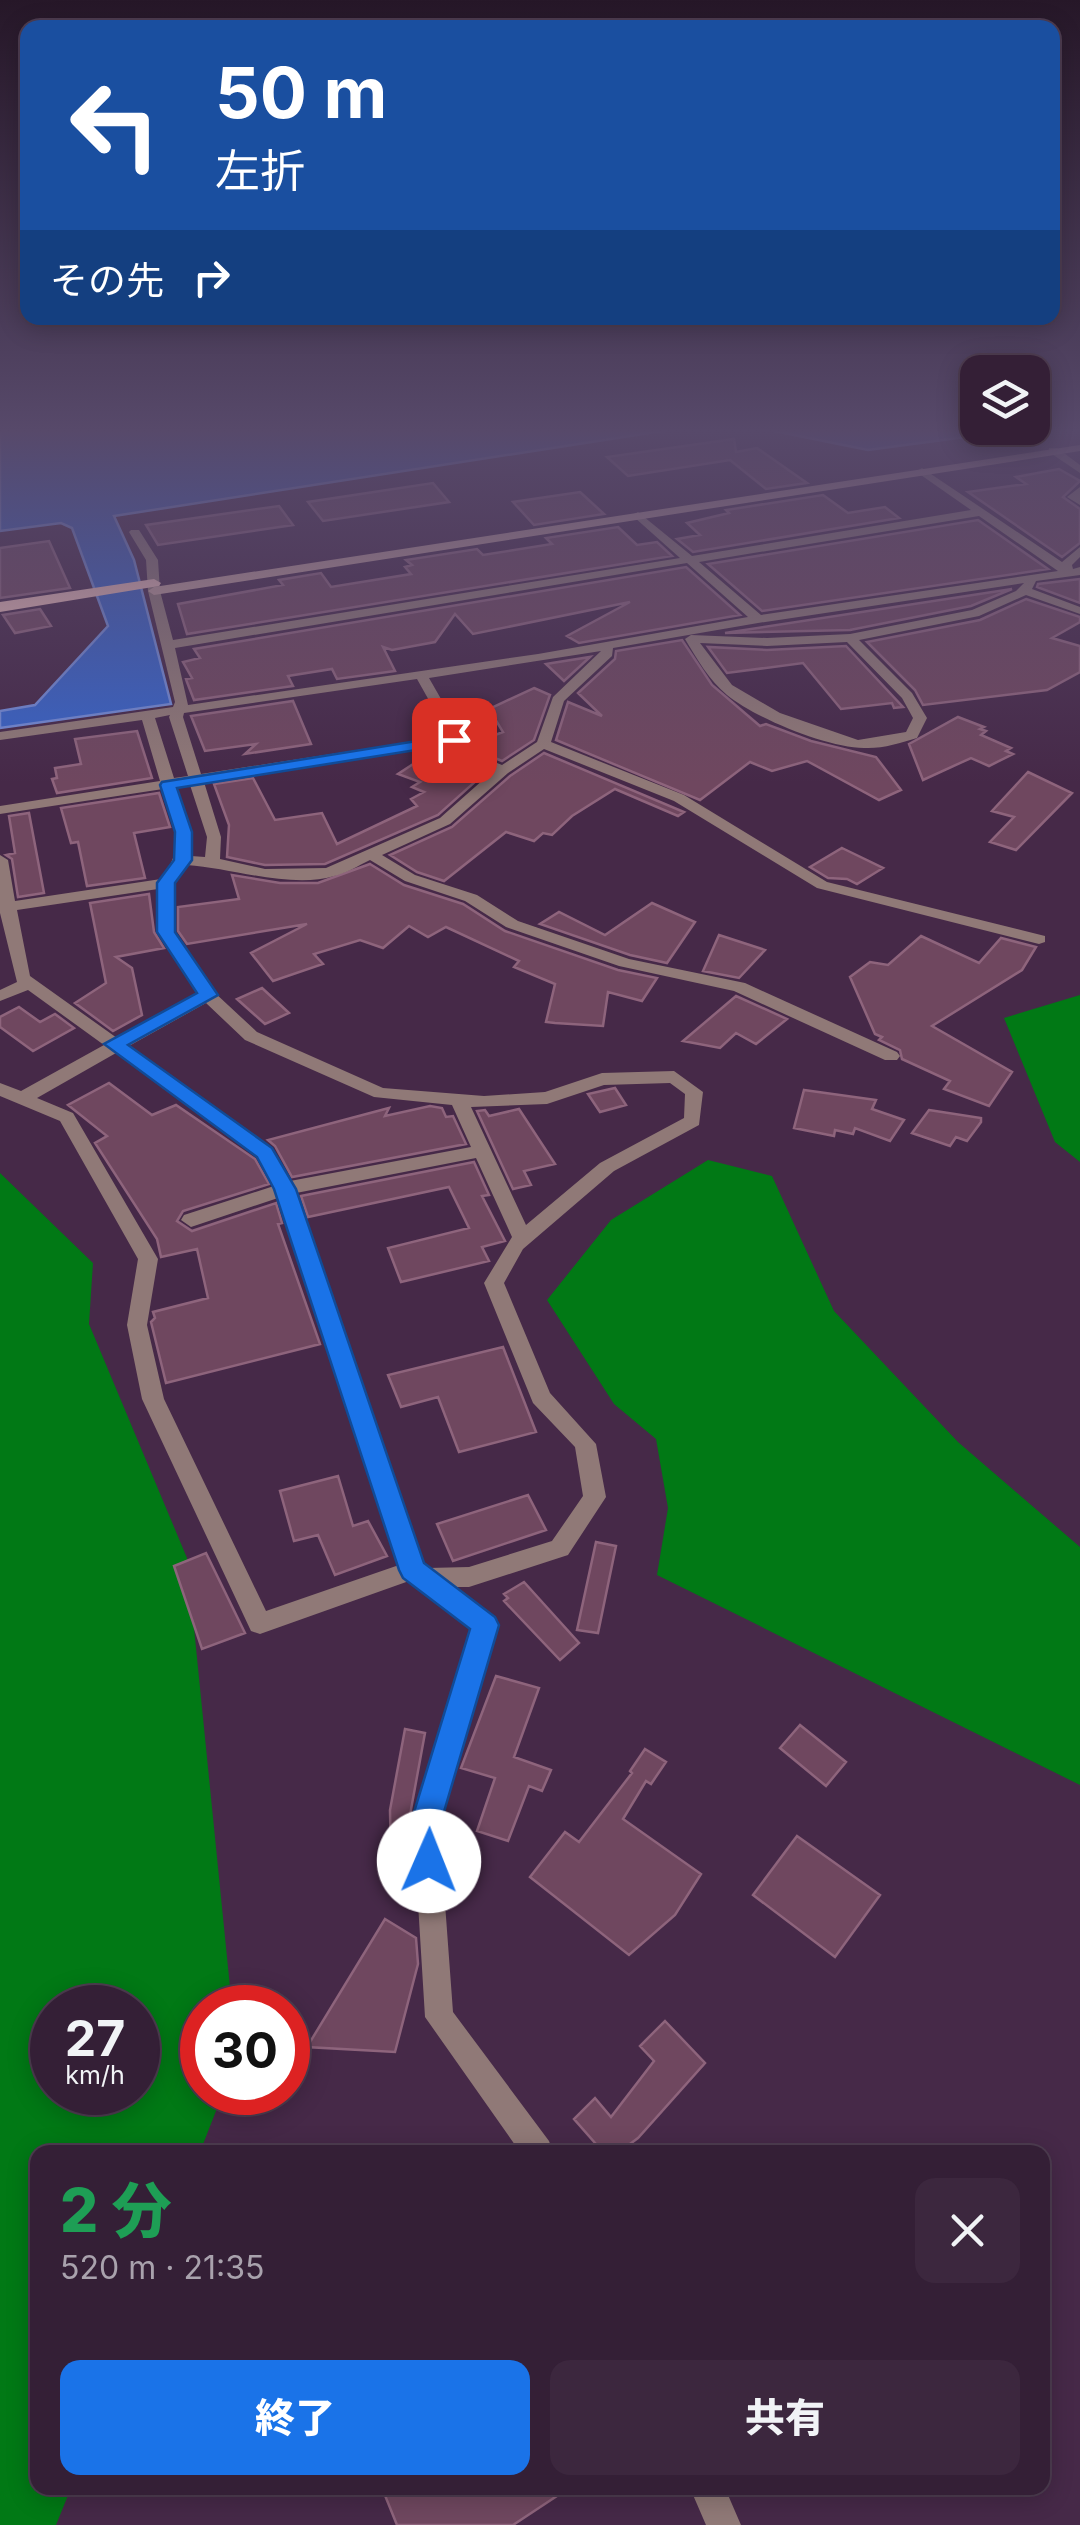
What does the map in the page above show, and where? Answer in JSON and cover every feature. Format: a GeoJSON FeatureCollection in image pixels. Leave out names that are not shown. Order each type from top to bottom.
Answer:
{"type":"FeatureCollection","features":[{"type":"Feature","properties":{"kind":"main road"},"geometry":{"type":"LineString","coordinates":[[0,607],[411,547]]}},
{"type":"Feature","properties":{"kind":"main road"},"geometry":{"type":"LineString","coordinates":[[150,587],[422,547]]}},
{"type":"Feature","properties":{"kind":"main road"},"geometry":{"type":"LineString","coordinates":[[0,615],[86,597]]}},
{"type":"Feature","properties":{"kind":"street"},"geometry":{"type":"LineString","coordinates":[[144,547],[152,560],[150,587],[182,702],[176,717],[214,837],[212,862]]}},
{"type":"Feature","properties":{"kind":"street"},"geometry":{"type":"LineString","coordinates":[[675,547],[758,619]]}},
{"type":"Feature","properties":{"kind":"street"},"geometry":{"type":"LineString","coordinates":[[167,645],[770,547]]}},
{"type":"Feature","properties":{"kind":"street"},"geometry":{"type":"LineString","coordinates":[[1035,547],[1074,571]]}},
{"type":"Feature","properties":{"kind":"street"},"geometry":{"type":"LineString","coordinates":[[1074,571],[1066,565],[1080,550]]}},
{"type":"Feature","properties":{"kind":"street"},"geometry":{"type":"LineString","coordinates":[[0,736],[608,646],[758,619],[1027,584],[1074,571]]}},
{"type":"Feature","properties":{"kind":"street"},"geometry":{"type":"LineString","coordinates":[[1027,584],[1079,611]]}},
{"type":"Feature","properties":{"kind":"street"},"geometry":{"type":"LineString","coordinates":[[666,635],[767,642],[850,638],[975,613],[1027,584]]}},
{"type":"Feature","properties":{"kind":"street"},"geometry":{"type":"LineString","coordinates":[[691,639],[706,666],[734,694],[754,707],[854,744],[889,742],[912,735],[920,718],[907,696],[850,638]]}},
{"type":"Feature","properties":{"kind":"street"},"geometry":{"type":"LineString","coordinates":[[183,860],[266,874],[329,873],[445,821],[504,770],[543,744],[558,700],[607,652],[608,646]]}},
{"type":"Feature","properties":{"kind":"street"},"geometry":{"type":"LineString","coordinates":[[420,675],[454,740],[467,756],[504,770]]}},
{"type":"Feature","properties":{"kind":"street"},"geometry":{"type":"LineString","coordinates":[[0,1089],[67,1117],[148,1259],[137,1325],[153,1400],[260,1624],[416,1574],[469,1577],[560,1548],[594,1497],[585,1444],[541,1397],[494,1282],[522,1238],[607,1168],[694,1121],[694,1092],[674,1077],[602,1079],[547,1098],[459,1100],[380,1092],[251,1036],[208,995],[166,932],[166,883],[183,860],[184,832],[147,714]]}},
{"type":"Feature","properties":{"kind":"street"},"geometry":{"type":"LineString","coordinates":[[0,810],[454,740]]}},
{"type":"Feature","properties":{"kind":"street"},"geometry":{"type":"LineString","coordinates":[[543,744],[678,798],[822,885],[1038,939]]}},
{"type":"Feature","properties":{"kind":"street"},"geometry":{"type":"LineString","coordinates":[[370,854],[410,878],[470,898],[512,924],[625,962],[739,987],[891,1056]]}},
{"type":"Feature","properties":{"kind":"street"},"geometry":{"type":"LineString","coordinates":[[0,860],[4,908],[22,978],[265,1152],[285,1189],[416,1574],[485,1625],[426,1822],[439,2017],[533,2145]]}},
{"type":"Feature","properties":{"kind":"street"},"geometry":{"type":"LineString","coordinates":[[4,908],[166,883]]}},
{"type":"Feature","properties":{"kind":"street"},"geometry":{"type":"LineString","coordinates":[[0,996],[29,983]]}},
{"type":"Feature","properties":{"kind":"street"},"geometry":{"type":"LineString","coordinates":[[24,1097],[208,995]]}},
{"type":"Feature","properties":{"kind":"street"},"geometry":{"type":"LineString","coordinates":[[459,1100],[522,1238]]}},
{"type":"Feature","properties":{"kind":"street"},"geometry":{"type":"LineString","coordinates":[[192,1220],[285,1189],[483,1151]]}},
{"type":"Feature","properties":{"kind":"street"},"geometry":{"type":"LineString","coordinates":[[711,2495],[724,2525]]}},
{"type":"Feature","properties":{"kind":"green space"},"geometry":{"type":"Polygon","coordinates":[[[1080,995],[1080,1162],[1055,1142],[1004,1018],[1080,995]]]}},
{"type":"Feature","properties":{"kind":"green space"},"geometry":{"type":"Polygon","coordinates":[[[708,1160],[772,1176],[834,1311],[958,1442],[1080,1547],[1080,1785],[657,1575],[668,1508],[656,1439],[614,1404],[547,1300],[611,1220],[708,1160]]]}},
{"type":"Feature","properties":{"kind":"green space"},"geometry":{"type":"Polygon","coordinates":[[[0,1173],[93,1263],[89,1324],[187,1558],[230,1985],[180,1985],[180,2115],[214,2115],[203,2145],[30,2145],[30,2495],[68,2495],[56,2525],[0,2525],[0,1173]]]}},
{"type":"Feature","properties":{"kind":"water"},"geometry":{"type":"Polygon","coordinates":[[[79,547],[128,547],[171,704],[0,728],[0,711],[35,705],[108,626],[79,547]]]}},
{"type":"Feature","properties":{"kind":"building"},"geometry":{"type":"Polygon","coordinates":[[[52,547],[70,588],[0,598],[0,548],[52,547]]]}},
{"type":"Feature","properties":{"kind":"building"},"geometry":{"type":"Polygon","coordinates":[[[534,547],[662,547],[672,556],[187,634],[178,604],[283,585],[279,580],[321,573],[331,587],[411,574],[405,567],[412,565],[406,560],[477,549],[483,555],[534,547]]]}},
{"type":"Feature","properties":{"kind":"building"},"geometry":{"type":"Polygon","coordinates":[[[687,547],[724,547],[693,552],[687,547]]]}},
{"type":"Feature","properties":{"kind":"building"},"geometry":{"type":"Polygon","coordinates":[[[813,547],[1016,547],[1048,569],[762,611],[708,564],[813,547]]]}},
{"type":"Feature","properties":{"kind":"building"},"geometry":{"type":"Polygon","coordinates":[[[1047,547],[1075,547],[1062,557],[1047,547]]]}},
{"type":"Feature","properties":{"kind":"building"},"geometry":{"type":"Polygon","coordinates":[[[686,567],[740,615],[579,643],[567,636],[630,602],[473,634],[455,614],[435,642],[392,650],[383,647],[395,671],[337,679],[332,669],[288,676],[293,686],[194,700],[186,679],[192,678],[183,662],[200,658],[194,649],[686,567]]]}},
{"type":"Feature","properties":{"kind":"building"},"geometry":{"type":"Polygon","coordinates":[[[1080,579],[1080,603],[1037,587],[1038,584],[1080,579]]]}},
{"type":"Feature","properties":{"kind":"building"},"geometry":{"type":"Polygon","coordinates":[[[1012,589],[971,606],[850,630],[725,633],[1012,589]]]}},
{"type":"Feature","properties":{"kind":"building"},"geometry":{"type":"Polygon","coordinates":[[[1026,599],[1080,617],[1080,622],[1052,638],[1080,646],[1080,672],[1047,690],[923,705],[915,690],[867,642],[980,620],[1026,599]]]}},
{"type":"Feature","properties":{"kind":"building"},"geometry":{"type":"Polygon","coordinates":[[[40,609],[51,626],[15,633],[3,615],[40,609]]]}},
{"type":"Feature","properties":{"kind":"building"},"geometry":{"type":"Polygon","coordinates":[[[682,640],[712,685],[760,726],[766,724],[811,741],[876,757],[901,790],[879,800],[807,761],[772,771],[750,762],[700,800],[556,740],[568,702],[602,716],[578,693],[615,659],[616,651],[682,640]]]}},
{"type":"Feature","properties":{"kind":"building"},"geometry":{"type":"Polygon","coordinates":[[[846,646],[903,707],[894,708],[892,703],[841,709],[803,663],[727,673],[708,647],[767,650],[846,646]]]}},
{"type":"Feature","properties":{"kind":"building"},"geometry":{"type":"Polygon","coordinates":[[[590,657],[564,681],[546,664],[552,663],[590,657]]]}},
{"type":"Feature","properties":{"kind":"building"},"geometry":{"type":"Polygon","coordinates":[[[534,688],[550,695],[534,740],[502,761],[475,750],[471,744],[503,732],[489,709],[534,688]]]}},
{"type":"Feature","properties":{"kind":"building"},"geometry":{"type":"Polygon","coordinates":[[[293,701],[311,744],[245,754],[256,744],[205,751],[191,716],[293,701]]]}},
{"type":"Feature","properties":{"kind":"building"},"geometry":{"type":"Polygon","coordinates":[[[958,717],[984,727],[980,729],[986,731],[981,735],[1011,748],[1006,751],[1013,754],[989,766],[971,758],[923,780],[909,744],[958,717]]]}},
{"type":"Feature","properties":{"kind":"building"},"geometry":{"type":"Polygon","coordinates":[[[137,731],[152,778],[57,793],[52,779],[57,778],[55,768],[81,764],[75,739],[137,731]]]}},
{"type":"Feature","properties":{"kind":"building"},"geometry":{"type":"Polygon","coordinates":[[[453,751],[461,762],[486,772],[438,815],[325,864],[265,865],[227,857],[229,825],[214,784],[253,778],[275,820],[322,813],[337,844],[417,806],[411,799],[424,792],[412,787],[420,782],[398,774],[427,755],[443,756],[453,751]]]}},
{"type":"Feature","properties":{"kind":"building"},"geometry":{"type":"Polygon","coordinates":[[[544,753],[684,812],[678,816],[615,789],[572,816],[552,835],[543,833],[534,841],[506,832],[444,881],[417,872],[390,855],[452,827],[510,776],[544,753]]]}},
{"type":"Feature","properties":{"kind":"building"},"geometry":{"type":"Polygon","coordinates":[[[1028,772],[1072,793],[1016,850],[990,842],[1014,817],[992,811],[1028,772]]]}},
{"type":"Feature","properties":{"kind":"building"},"geometry":{"type":"Polygon","coordinates":[[[159,793],[170,827],[134,833],[145,878],[87,886],[78,842],[71,843],[61,808],[159,793]]]}},
{"type":"Feature","properties":{"kind":"building"},"geometry":{"type":"Polygon","coordinates":[[[29,813],[44,893],[18,897],[12,859],[6,855],[15,853],[9,816],[29,813]]]}},
{"type":"Feature","properties":{"kind":"building"},"geometry":{"type":"Polygon","coordinates":[[[842,848],[883,868],[857,884],[828,878],[810,867],[842,848]]]}},
{"type":"Feature","properties":{"kind":"building"},"geometry":{"type":"Polygon","coordinates":[[[370,864],[404,885],[463,904],[505,931],[618,970],[657,978],[642,1001],[608,992],[603,1026],[555,1023],[546,1022],[555,984],[514,967],[519,961],[446,927],[428,937],[409,926],[383,948],[360,940],[314,954],[323,964],[273,981],[251,953],[307,924],[187,944],[178,931],[178,907],[239,899],[232,875],[280,883],[318,883],[370,864]]]}},
{"type":"Feature","properties":{"kind":"building"},"geometry":{"type":"Polygon","coordinates":[[[149,894],[154,932],[164,948],[116,957],[132,968],[142,1015],[113,1031],[75,1003],[106,983],[90,903],[149,894]]]}},
{"type":"Feature","properties":{"kind":"building"},"geometry":{"type":"Polygon","coordinates":[[[652,903],[695,922],[667,963],[630,955],[540,924],[559,912],[605,935],[652,903]]]}},
{"type":"Feature","properties":{"kind":"building"},"geometry":{"type":"Polygon","coordinates":[[[719,935],[765,950],[739,978],[703,971],[719,935]]]}},
{"type":"Feature","properties":{"kind":"building"},"geometry":{"type":"Polygon","coordinates":[[[921,936],[979,963],[1001,938],[1036,947],[1022,970],[932,1026],[1012,1072],[989,1106],[944,1089],[950,1081],[902,1059],[900,1050],[879,1040],[882,1037],[875,1034],[850,977],[870,962],[888,965],[921,936]]]}},
{"type":"Feature","properties":{"kind":"building"},"geometry":{"type":"Polygon","coordinates":[[[262,988],[289,1013],[265,1024],[237,999],[262,988]]]}},
{"type":"Feature","properties":{"kind":"building"},"geometry":{"type":"Polygon","coordinates":[[[736,996],[787,1019],[756,1044],[736,1033],[720,1048],[683,1041],[736,996]]]}},
{"type":"Feature","properties":{"kind":"building"},"geometry":{"type":"Polygon","coordinates":[[[19,1007],[40,1022],[55,1014],[74,1028],[33,1051],[0,1027],[0,1017],[19,1007]]]}},
{"type":"Feature","properties":{"kind":"building"},"geometry":{"type":"Polygon","coordinates":[[[109,1083],[152,1115],[176,1105],[255,1159],[269,1184],[183,1211],[177,1221],[192,1231],[276,1203],[282,1223],[278,1224],[320,1344],[166,1383],[151,1322],[155,1318],[153,1312],[208,1298],[197,1249],[161,1257],[157,1239],[95,1143],[107,1136],[68,1105],[109,1083]]]}},
{"type":"Feature","properties":{"kind":"building"},"geometry":{"type":"Polygon","coordinates":[[[615,1088],[626,1105],[600,1112],[588,1094],[615,1088]]]}},
{"type":"Feature","properties":{"kind":"building"},"geometry":{"type":"Polygon","coordinates":[[[804,1090],[876,1100],[872,1109],[904,1120],[890,1141],[855,1128],[853,1134],[835,1130],[834,1136],[794,1128],[804,1090]]]}},
{"type":"Feature","properties":{"kind":"building"},"geometry":{"type":"Polygon","coordinates":[[[430,1106],[442,1108],[446,1117],[453,1116],[466,1144],[292,1177],[268,1140],[389,1108],[385,1116],[430,1106]]]}},
{"type":"Feature","properties":{"kind":"building"},"geometry":{"type":"Polygon","coordinates":[[[519,1109],[555,1164],[524,1171],[531,1185],[513,1189],[477,1111],[485,1110],[489,1116],[519,1109]]]}},
{"type":"Feature","properties":{"kind":"building"},"geometry":{"type":"Polygon","coordinates":[[[929,1110],[981,1118],[981,1122],[967,1141],[956,1137],[950,1146],[912,1133],[929,1110]]]}},
{"type":"Feature","properties":{"kind":"building"},"geometry":{"type":"Polygon","coordinates":[[[474,1162],[489,1195],[482,1196],[505,1241],[482,1247],[489,1261],[401,1282],[388,1248],[469,1228],[449,1187],[308,1217],[301,1196],[474,1162]]]}},
{"type":"Feature","properties":{"kind":"building"},"geometry":{"type":"Polygon","coordinates":[[[503,1347],[536,1432],[459,1452],[438,1397],[401,1407],[388,1375],[503,1347]]]}},
{"type":"Feature","properties":{"kind":"building"},"geometry":{"type":"Polygon","coordinates":[[[338,1476],[353,1526],[368,1521],[387,1556],[335,1575],[318,1535],[294,1541],[280,1491],[338,1476]]]}},
{"type":"Feature","properties":{"kind":"building"},"geometry":{"type":"Polygon","coordinates":[[[528,1495],[546,1530],[453,1561],[437,1524],[528,1495]]]}},
{"type":"Feature","properties":{"kind":"building"},"geometry":{"type":"Polygon","coordinates":[[[596,1542],[616,1546],[598,1633],[577,1630],[596,1542]]]}},
{"type":"Feature","properties":{"kind":"building"},"geometry":{"type":"Polygon","coordinates":[[[206,1553],[245,1633],[202,1649],[174,1566],[206,1553]]]}},
{"type":"Feature","properties":{"kind":"building"},"geometry":{"type":"Polygon","coordinates":[[[524,1582],[579,1643],[560,1660],[504,1601],[508,1598],[504,1594],[524,1582]]]}},
{"type":"Feature","properties":{"kind":"building"},"geometry":{"type":"Polygon","coordinates":[[[496,1676],[539,1688],[514,1757],[551,1770],[542,1791],[529,1786],[508,1841],[477,1831],[495,1778],[461,1768],[496,1676]]]}},
{"type":"Feature","properties":{"kind":"building"},"geometry":{"type":"Polygon","coordinates":[[[800,1725],[846,1762],[826,1786],[780,1748],[800,1725]]]}},
{"type":"Feature","properties":{"kind":"building"},"geometry":{"type":"Polygon","coordinates":[[[405,1729],[425,1733],[401,1864],[391,1864],[390,1810],[405,1729]]]}},
{"type":"Feature","properties":{"kind":"building"},"geometry":{"type":"Polygon","coordinates":[[[645,1749],[666,1762],[651,1784],[646,1781],[623,1819],[701,1874],[675,1915],[629,1955],[530,1877],[565,1832],[579,1842],[632,1773],[645,1749]]]}},
{"type":"Feature","properties":{"kind":"building"},"geometry":{"type":"Polygon","coordinates":[[[797,1836],[880,1895],[835,1957],[753,1895],[797,1836]]]}},
{"type":"Feature","properties":{"kind":"building"},"geometry":{"type":"Polygon","coordinates":[[[385,1919],[416,1938],[418,1964],[395,2052],[310,2047],[385,1919]]]}},
{"type":"Feature","properties":{"kind":"building"},"geometry":{"type":"Polygon","coordinates":[[[665,2021],[705,2063],[638,2138],[628,2145],[597,2145],[574,2119],[595,2098],[611,2117],[654,2061],[640,2046],[665,2021]]]}},
{"type":"Feature","properties":{"kind":"building"},"geometry":{"type":"Polygon","coordinates":[[[385,2495],[558,2495],[513,2525],[397,2525],[385,2495]]]}},
{"type":"Feature","properties":{"kind":"route"},"geometry":{"type":"LineString","coordinates":[[429,1861],[426,1822],[485,1625],[413,1570],[285,1189],[265,1152],[114,1044],[208,995],[166,932],[166,883],[183,860],[184,832],[168,785],[454,740]]}}]}
